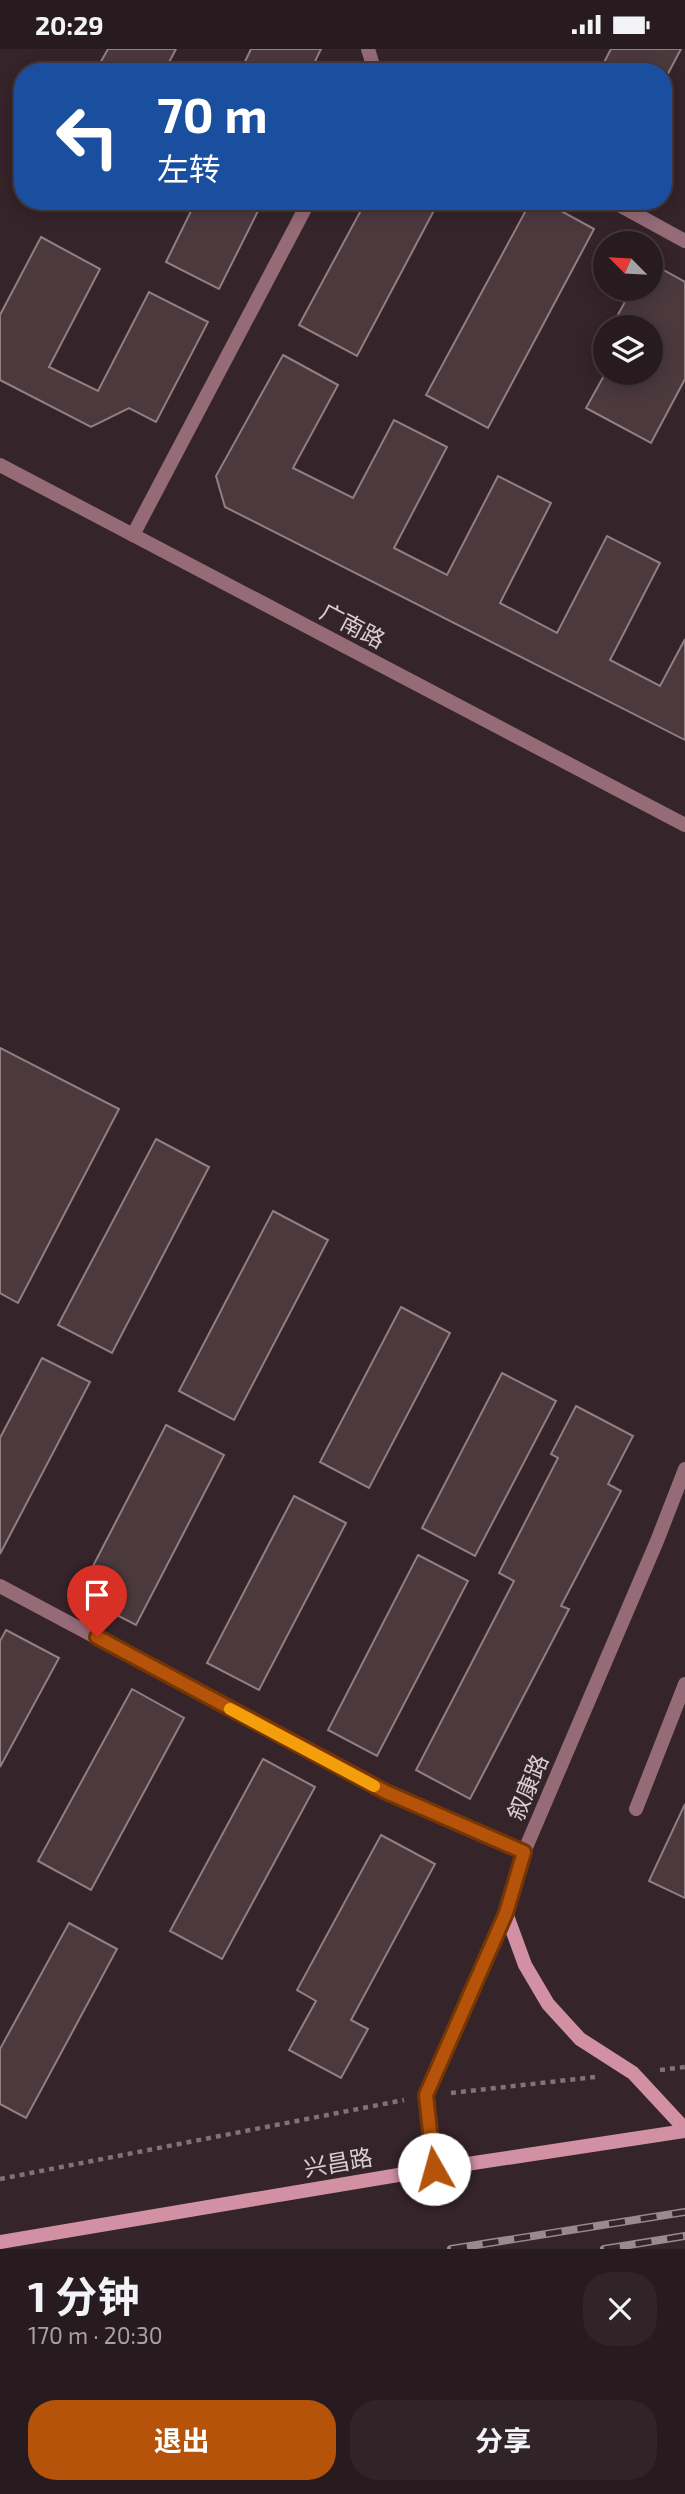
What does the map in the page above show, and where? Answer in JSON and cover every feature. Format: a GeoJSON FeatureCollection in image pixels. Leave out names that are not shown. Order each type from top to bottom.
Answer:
{"type":"FeatureCollection","features":[{"type":"Feature","properties":{"kind":"main road"},"geometry":{"type":"LineString","coordinates":[[506,1913],[525,1965],[548,2004],[580,2039],[633,2073],[685,2130]]}},
{"type":"Feature","properties":{"kind":"main road","name":"兴昌路"},"geometry":{"type":"LineString","coordinates":[[0,2242],[685,2130]]}},
{"type":"Feature","properties":{"kind":"street"},"geometry":{"type":"LineString","coordinates":[[133,535],[304,210]]}},
{"type":"Feature","properties":{"kind":"street"},"geometry":{"type":"LineString","coordinates":[[628,210],[685,241]]}},
{"type":"Feature","properties":{"kind":"street","name":"广南路"},"geometry":{"type":"LineString","coordinates":[[0,465],[685,825]]}},
{"type":"Feature","properties":{"kind":"street","name":"叙康路"},"geometry":{"type":"LineString","coordinates":[[434,2169],[426,2095],[506,1913],[524,1852],[685,1469]]}},
{"type":"Feature","properties":{"kind":"street"},"geometry":{"type":"LineString","coordinates":[[0,1586],[386,1792],[524,1852]]}},
{"type":"Feature","properties":{"kind":"street"},"geometry":{"type":"LineString","coordinates":[[636,1809],[685,1684]]}},
{"type":"Feature","properties":{"kind":"path"},"geometry":{"type":"LineString","coordinates":[[0,2179],[426,2095],[685,2067]]}},
{"type":"Feature","properties":{"kind":"building"},"geometry":{"type":"Polygon","coordinates":[[[108,49],[176,49],[169,63],[100,63],[108,49]]]}},
{"type":"Feature","properties":{"kind":"building"},"geometry":{"type":"Polygon","coordinates":[[[251,49],[321,49],[314,63],[244,63],[251,49]]]}},
{"type":"Feature","properties":{"kind":"building"},"geometry":{"type":"Polygon","coordinates":[[[611,49],[681,49],[672,66],[672,63],[604,63],[611,49]]]}},
{"type":"Feature","properties":{"kind":"building"},"geometry":{"type":"Polygon","coordinates":[[[192,210],[258,210],[219,289],[166,262],[192,210]]]}},
{"type":"Feature","properties":{"kind":"building"},"geometry":{"type":"Polygon","coordinates":[[[361,210],[434,210],[357,356],[299,325],[361,210]]]}},
{"type":"Feature","properties":{"kind":"building"},"geometry":{"type":"Polygon","coordinates":[[[526,210],[559,210],[594,229],[488,428],[426,395],[526,210]]]}},
{"type":"Feature","properties":{"kind":"building"},"geometry":{"type":"Polygon","coordinates":[[[41,237],[100,269],[49,367],[98,391],[149,292],[208,322],[156,422],[129,408],[91,427],[0,380],[0,315],[41,237]]]}},
{"type":"Feature","properties":{"kind":"building"},"geometry":{"type":"Polygon","coordinates":[[[663,270],[685,282],[685,379],[651,443],[586,408],[599,385],[663,385],[663,315],[618,315],[625,301],[663,301],[663,270]]]}},
{"type":"Feature","properties":{"kind":"building"},"geometry":{"type":"Polygon","coordinates":[[[283,355],[338,385],[293,468],[353,498],[394,420],[447,447],[394,548],[447,575],[498,476],[551,503],[500,603],[557,633],[607,536],[660,563],[610,660],[660,686],[685,639],[685,740],[225,507],[216,476],[283,355]]]}},
{"type":"Feature","properties":{"kind":"building"},"geometry":{"type":"Polygon","coordinates":[[[0,1048],[119,1109],[18,1303],[0,1293],[0,1048]]]}},
{"type":"Feature","properties":{"kind":"building"},"geometry":{"type":"Polygon","coordinates":[[[156,1139],[209,1167],[112,1353],[58,1325],[156,1139]]]}},
{"type":"Feature","properties":{"kind":"building"},"geometry":{"type":"Polygon","coordinates":[[[273,1211],[328,1240],[234,1420],[179,1391],[273,1211]]]}},
{"type":"Feature","properties":{"kind":"building"},"geometry":{"type":"Polygon","coordinates":[[[401,1307],[450,1333],[369,1488],[320,1462],[401,1307]]]}},
{"type":"Feature","properties":{"kind":"building"},"geometry":{"type":"Polygon","coordinates":[[[42,1358],[90,1382],[0,1554],[0,1438],[42,1358]]]}},
{"type":"Feature","properties":{"kind":"building"},"geometry":{"type":"Polygon","coordinates":[[[502,1373],[556,1401],[475,1556],[422,1528],[502,1373]]]}},
{"type":"Feature","properties":{"kind":"building"},"geometry":{"type":"Polygon","coordinates":[[[576,1406],[633,1436],[608,1484],[621,1491],[561,1606],[569,1609],[470,1799],[416,1770],[514,1581],[499,1573],[558,1458],[551,1454],[576,1406]]]}},
{"type":"Feature","properties":{"kind":"building"},"geometry":{"type":"Polygon","coordinates":[[[166,1425],[224,1455],[136,1625],[78,1595],[166,1425]]]}},
{"type":"Feature","properties":{"kind":"building"},"geometry":{"type":"Polygon","coordinates":[[[294,1496],[346,1523],[259,1690],[207,1663],[294,1496]]]}},
{"type":"Feature","properties":{"kind":"building"},"geometry":{"type":"Polygon","coordinates":[[[418,1555],[468,1581],[377,1756],[328,1730],[418,1555]]]}},
{"type":"Feature","properties":{"kind":"building"},"geometry":{"type":"Polygon","coordinates":[[[6,1630],[59,1658],[0,1767],[0,1641],[6,1630]]]}},
{"type":"Feature","properties":{"kind":"building"},"geometry":{"type":"Polygon","coordinates":[[[132,1689],[184,1718],[91,1890],[38,1861],[132,1689]]]}},
{"type":"Feature","properties":{"kind":"building"},"geometry":{"type":"Polygon","coordinates":[[[263,1759],[315,1787],[222,1959],[170,1931],[263,1759]]]}},
{"type":"Feature","properties":{"kind":"building"},"geometry":{"type":"Polygon","coordinates":[[[685,1804],[685,1898],[649,1881],[685,1804]]]}},
{"type":"Feature","properties":{"kind":"building"},"geometry":{"type":"Polygon","coordinates":[[[381,1835],[435,1864],[351,2020],[368,2029],[341,2078],[289,2050],[316,2001],[297,1990],[381,1835]]]}},
{"type":"Feature","properties":{"kind":"building"},"geometry":{"type":"Polygon","coordinates":[[[69,1923],[117,1949],[26,2118],[0,2104],[0,2049],[69,1923]]]}},
{"type":"Feature","properties":{"kind":"railway"},"geometry":{"type":"LineString","coordinates":[[451,2249],[685,2212]]}},
{"type":"Feature","properties":{"kind":"railway"},"geometry":{"type":"LineString","coordinates":[[604,2249],[685,2236]]}},
{"type":"Feature","properties":{"kind":"slow traffic"},"geometry":{"type":"LineString","coordinates":[[230,1709],[374,1786]]}},
{"type":"Feature","properties":{"kind":"route"},"geometry":{"type":"LineString","coordinates":[[97,1637],[386,1792],[524,1852],[506,1913],[426,2095],[434,2169]]}}]}
